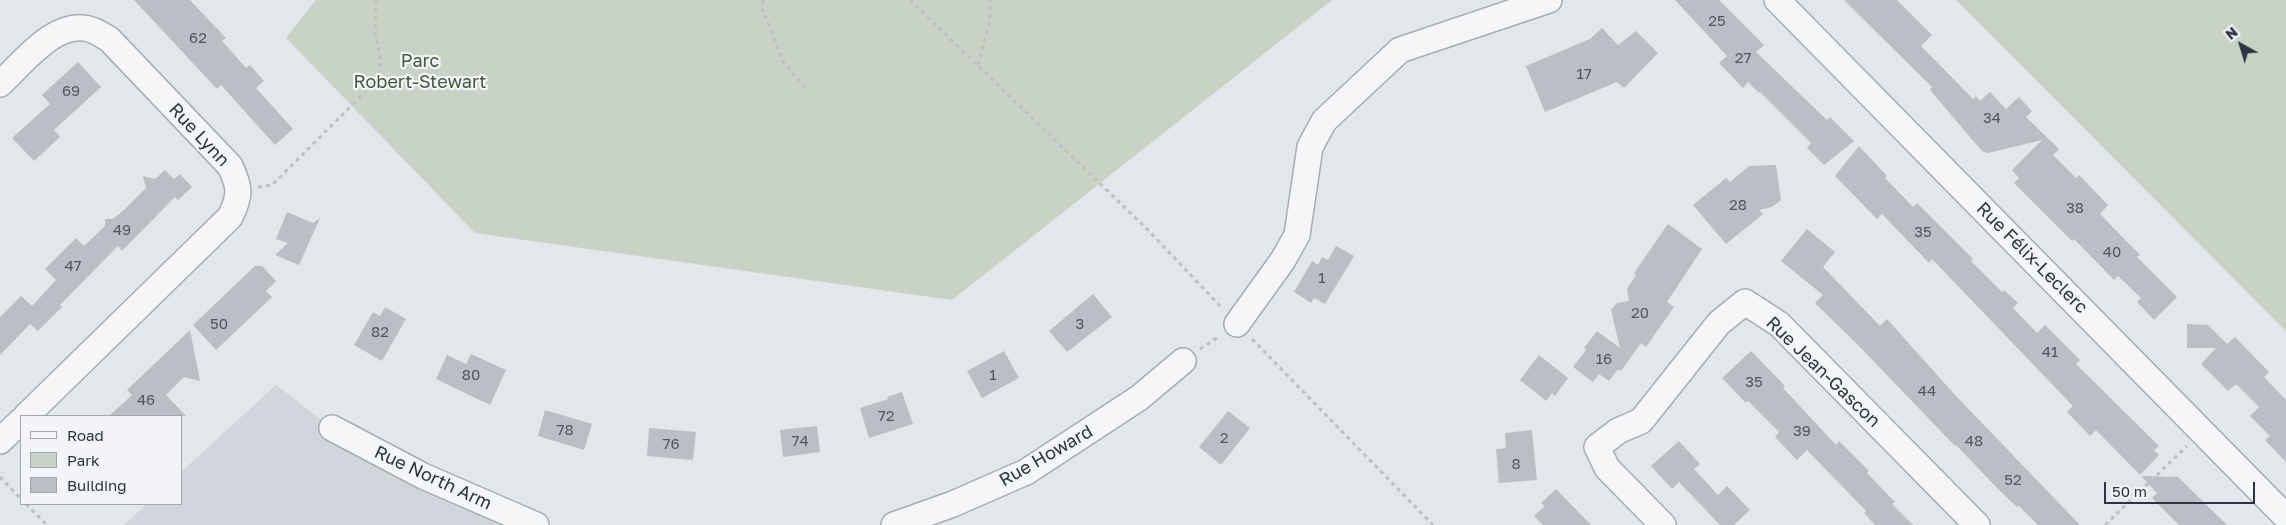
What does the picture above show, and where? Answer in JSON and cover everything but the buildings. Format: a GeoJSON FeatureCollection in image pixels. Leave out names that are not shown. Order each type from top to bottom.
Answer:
{"type":"FeatureCollection","features":[{"type":"Feature","properties":{"kind":"street"},"geometry":{"type":"LineString","coordinates":[[1237,324],[1283,260],[1297,235],[1310,147],[1324,121],[1400,50],[1549,0]]}},
{"type":"Feature","properties":{"kind":"street","name":"Rue Félix-Leclerc"},"geometry":{"type":"LineString","coordinates":[[1777,0],[2286,517]]}},
{"type":"Feature","properties":{"kind":"street","name":"Rue Lynn"},"geometry":{"type":"LineString","coordinates":[[0,84],[52,35],[71,28],[91,30],[109,39],[230,166],[237,181],[238,192]]}},
{"type":"Feature","properties":{"kind":"street"},"geometry":{"type":"LineString","coordinates":[[27,415],[230,217],[239,200],[238,192]]}},
{"type":"Feature","properties":{"kind":"street","name":"Rue Jean-Gascon"},"geometry":{"type":"LineString","coordinates":[[1664,525],[1607,468],[1597,447],[1618,431],[1641,420],[1719,323],[1745,302],[1779,324],[1977,525]]}},
{"type":"Feature","properties":{"kind":"street","name":"Rue Howard"},"geometry":{"type":"LineString","coordinates":[[894,525],[948,515],[1026,472],[1139,398],[1183,361]]}},
{"type":"Feature","properties":{"kind":"street"},"geometry":{"type":"LineString","coordinates":[[0,442],[20,422]]}},
{"type":"Feature","properties":{"kind":"street","name":"Rue North Arm"},"geometry":{"type":"LineString","coordinates":[[332,428],[423,476],[536,525]]}},
{"type":"Feature","properties":{"kind":"path"},"geometry":{"type":"LineString","coordinates":[[238,192],[272,184],[377,80],[381,60],[375,33],[376,0]]}},
{"type":"Feature","properties":{"kind":"path"},"geometry":{"type":"LineString","coordinates":[[763,0],[762,8],[783,61],[805,88]]}},
{"type":"Feature","properties":{"kind":"path"},"geometry":{"type":"LineString","coordinates":[[910,0],[1147,230],[1433,525]]}},
{"type":"Feature","properties":{"kind":"path"},"geometry":{"type":"LineString","coordinates":[[978,66],[990,20],[990,0]]}},
{"type":"Feature","properties":{"kind":"path"},"geometry":{"type":"LineString","coordinates":[[1183,361],[1237,324]]}},
{"type":"Feature","properties":{"kind":"path"},"geometry":{"type":"LineString","coordinates":[[2105,525],[2202,432]]}},
{"type":"Feature","properties":{"kind":"path"},"geometry":{"type":"LineString","coordinates":[[0,477],[20,498]]}},
{"type":"Feature","properties":{"kind":"path"},"geometry":{"type":"LineString","coordinates":[[27,505],[47,525]]}},
{"type":"Feature","properties":{"kind":"shaded area"},"geometry":{"type":"Polygon","coordinates":[[[276,385],[332,428],[536,525],[124,525],[146,505],[182,505],[182,471],[276,385]]]}},
{"type":"Feature","properties":{"kind":"green space","name":"Parc Robert-Stewart"},"geometry":{"type":"Polygon","coordinates":[[[316,0],[1332,0],[952,300],[475,233],[286,38],[316,0]]]}},
{"type":"Feature","properties":{"kind":"green space"},"geometry":{"type":"Polygon","coordinates":[[[1956,0],[2286,0],[2286,331],[1956,0]]]}}]}
